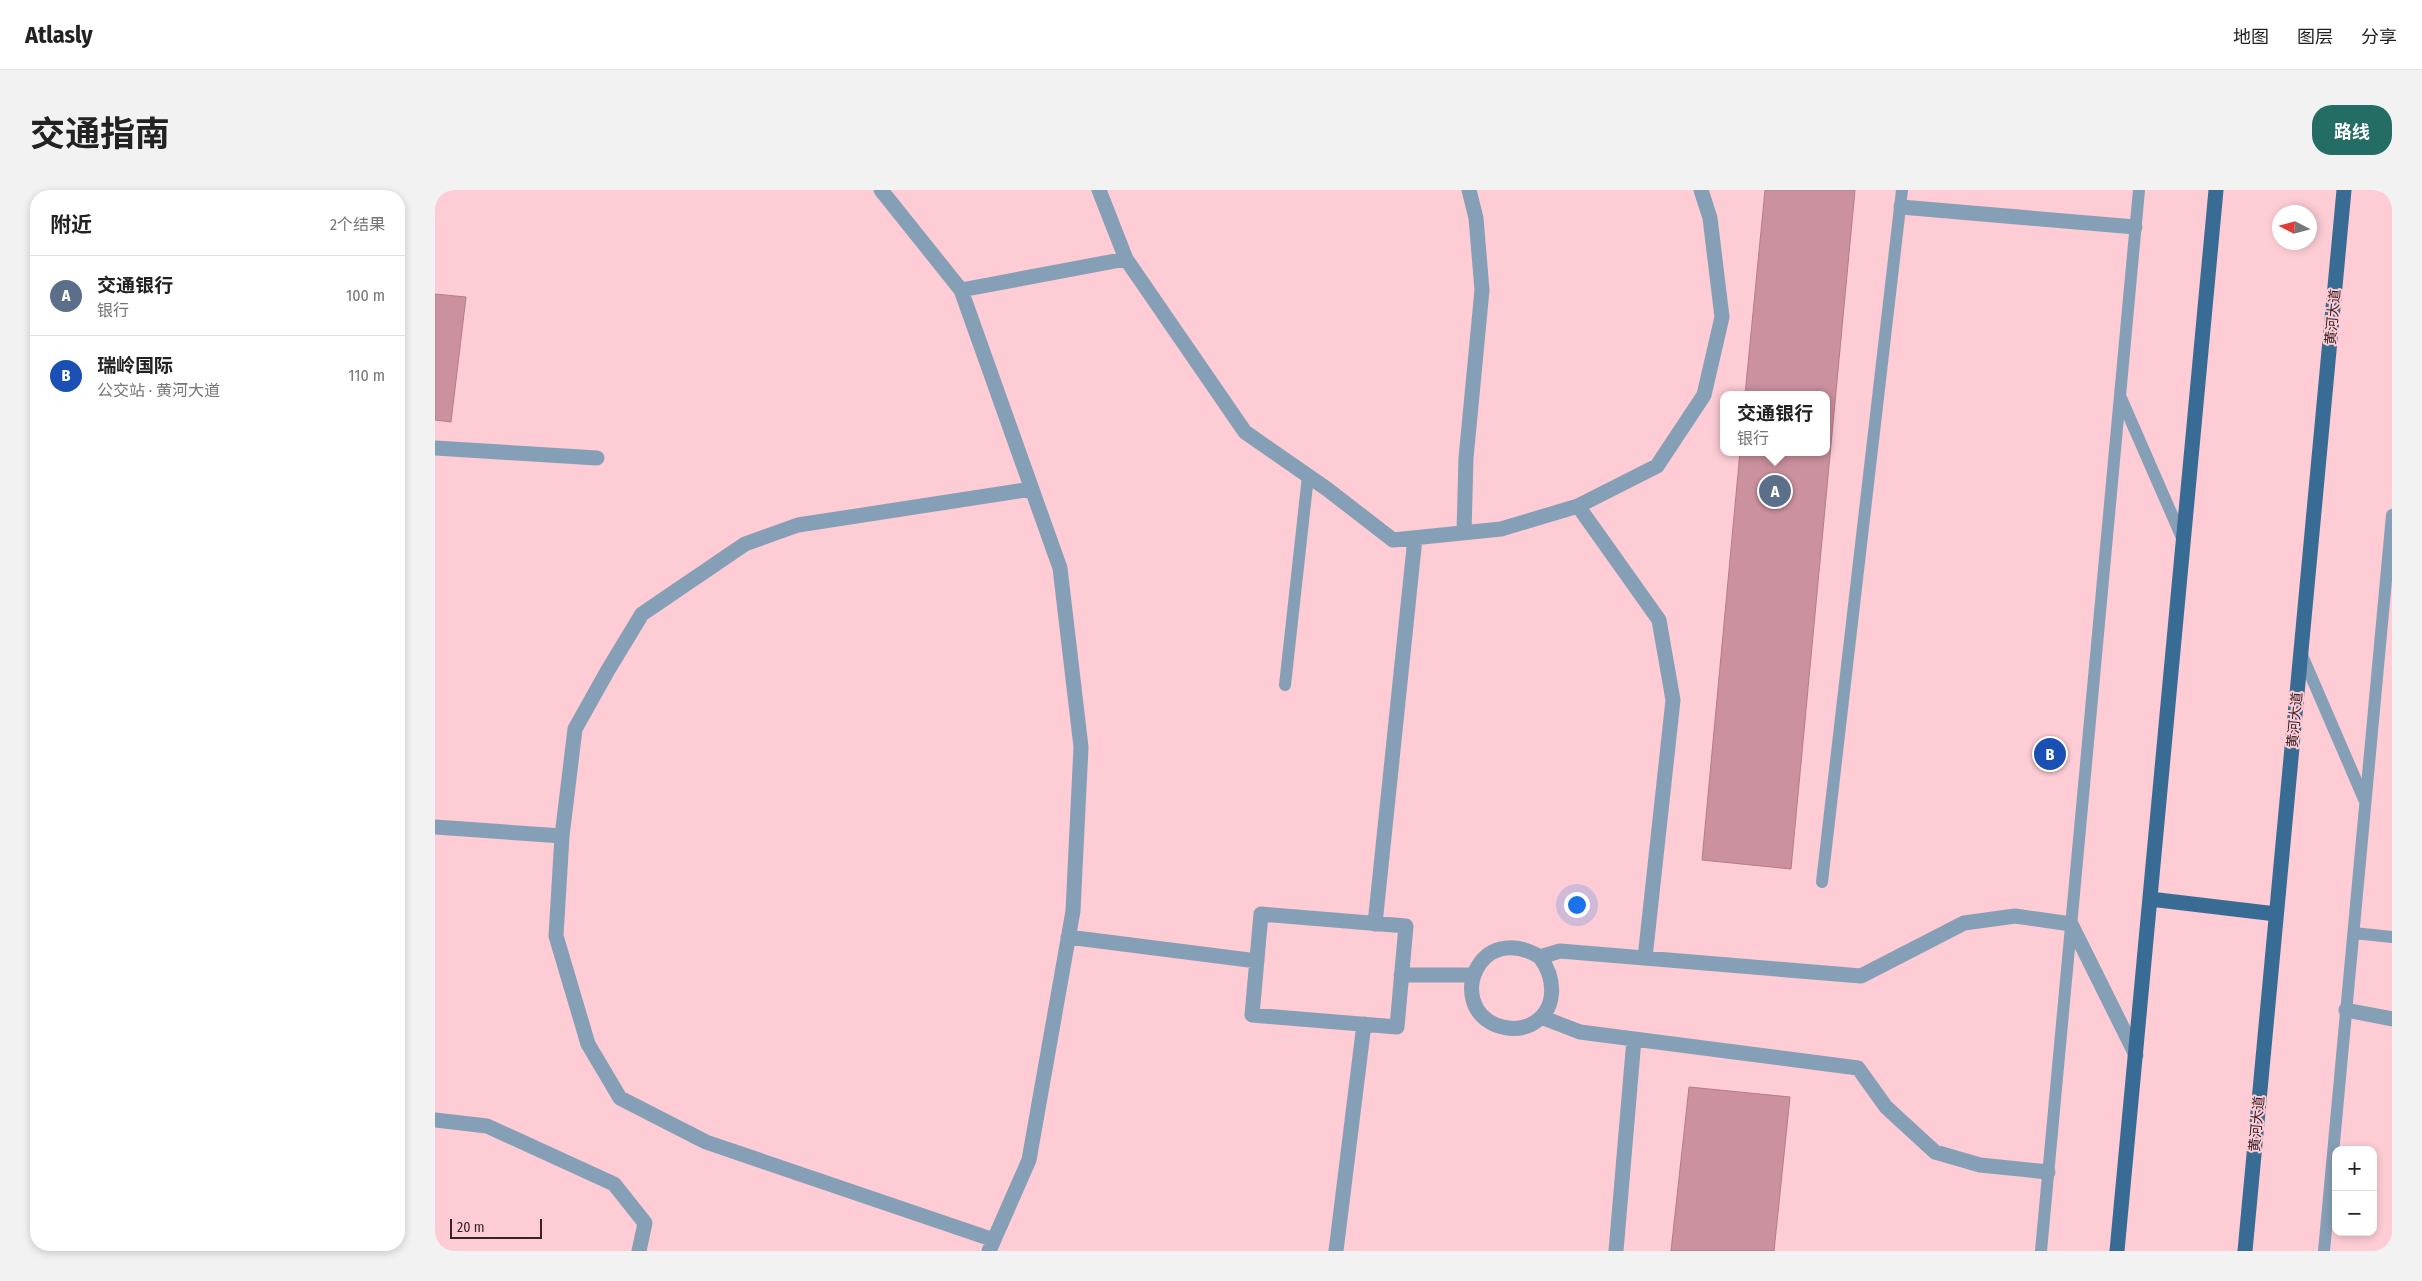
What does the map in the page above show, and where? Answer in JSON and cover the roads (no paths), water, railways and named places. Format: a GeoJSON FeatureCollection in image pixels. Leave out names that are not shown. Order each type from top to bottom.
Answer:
{"type":"FeatureCollection","features":[{"type":"Feature","properties":{"kind":"main road"},"geometry":{"type":"LineString","coordinates":[[2117,1251],[2216,190]]}},
{"type":"Feature","properties":{"kind":"main road","name":"黄河大道"},"geometry":{"type":"LineString","coordinates":[[2245,1251],[2345,190]]}},
{"type":"Feature","properties":{"kind":"main road"},"geometry":{"type":"LineString","coordinates":[[2150,899],[2276,914]]}},
{"type":"Feature","properties":{"kind":"street"},"geometry":{"type":"LineString","coordinates":[[881,190],[961,290],[1032,489],[1060,568],[1081,747],[1073,911],[1029,1160],[991,1245],[706,1142],[620,1098],[589,1044],[556,936],[561,836],[575,729],[642,614],[745,544],[798,526],[1032,489]]}},
{"type":"Feature","properties":{"kind":"street"},"geometry":{"type":"LineString","coordinates":[[1099,190],[1126,259],[1245,432],[1308,476],[1393,540],[1501,529],[1578,506],[1657,466],[1704,396],[1722,317],[1710,218],[1701,190]]}},
{"type":"Feature","properties":{"kind":"street"},"geometry":{"type":"LineString","coordinates":[[1464,533],[1466,458],[1482,290],[1476,218],[1469,190]]}},
{"type":"Feature","properties":{"kind":"street"},"geometry":{"type":"LineString","coordinates":[[1901,206],[2135,228]]}},
{"type":"Feature","properties":{"kind":"street"},"geometry":{"type":"LineString","coordinates":[[961,290],[1126,259]]}},
{"type":"Feature","properties":{"kind":"street"},"geometry":{"type":"LineString","coordinates":[[435,448],[597,458]]}},
{"type":"Feature","properties":{"kind":"street"},"geometry":{"type":"LineString","coordinates":[[1578,506],[1659,620],[1673,700],[1645,958]]}},
{"type":"Feature","properties":{"kind":"street"},"geometry":{"type":"LineString","coordinates":[[1375,924],[1415,538]]}},
{"type":"Feature","properties":{"kind":"street"},"geometry":{"type":"LineString","coordinates":[[435,827],[561,836]]}},
{"type":"Feature","properties":{"kind":"street"},"geometry":{"type":"LineString","coordinates":[[1261,914],[1406,926],[1397,1027],[1252,1015],[1257,961],[1261,914]]}},
{"type":"Feature","properties":{"kind":"street"},"geometry":{"type":"LineString","coordinates":[[1540,957],[1560,951],[1861,976],[1964,923],[2015,916],[2071,924],[2136,1055]]}},
{"type":"Feature","properties":{"kind":"street"},"geometry":{"type":"LineString","coordinates":[[1068,936],[1257,961]]}},
{"type":"Feature","properties":{"kind":"street"},"geometry":{"type":"LineString","coordinates":[[1515,947],[1528,950],[1540,957],[1550,974],[1553,994],[1541,1017],[1529,1025],[1516,1029],[1503,1028],[1491,1023],[1480,1014],[1473,1002],[1471,988],[1473,975],[1479,963],[1489,954],[1502,948],[1515,947]]}},
{"type":"Feature","properties":{"kind":"street"},"geometry":{"type":"LineString","coordinates":[[1401,975],[1473,975]]}},
{"type":"Feature","properties":{"kind":"street"},"geometry":{"type":"LineString","coordinates":[[2346,1010],[2392,1019]]}},
{"type":"Feature","properties":{"kind":"street"},"geometry":{"type":"LineString","coordinates":[[1541,1017],[1580,1032],[1858,1068],[1885,1106],[1935,1152],[1980,1165],[2048,1172]]}},
{"type":"Feature","properties":{"kind":"street"},"geometry":{"type":"LineString","coordinates":[[1336,1251],[1364,1024]]}},
{"type":"Feature","properties":{"kind":"street"},"geometry":{"type":"LineString","coordinates":[[1616,1251],[1634,1040]]}},
{"type":"Feature","properties":{"kind":"street"},"geometry":{"type":"LineString","coordinates":[[435,1120],[487,1126],[614,1184],[645,1223],[639,1251]]}},
{"type":"Feature","properties":{"kind":"lane"},"geometry":{"type":"LineString","coordinates":[[1822,882],[1902,190]]}},
{"type":"Feature","properties":{"kind":"lane"},"geometry":{"type":"LineString","coordinates":[[2041,1251],[2139,190]]}},
{"type":"Feature","properties":{"kind":"lane"},"geometry":{"type":"LineString","coordinates":[[2120,396],[2183,540]]}},
{"type":"Feature","properties":{"kind":"lane"},"geometry":{"type":"LineString","coordinates":[[1285,685],[1308,476]]}},
{"type":"Feature","properties":{"kind":"lane"},"geometry":{"type":"LineString","coordinates":[[2324,1251],[2392,515]]}},
{"type":"Feature","properties":{"kind":"lane"},"geometry":{"type":"LineString","coordinates":[[2301,653],[2365,802]]}},
{"type":"Feature","properties":{"kind":"lane"},"geometry":{"type":"LineString","coordinates":[[2354,933],[2392,937]]}},
{"type":"Feature","properties":{"kind":"place","name":"交通银行"},"geometry":{"type":"Point","coordinates":[1775,491]}},
{"type":"Feature","properties":{"kind":"place","name":"瑞岭国际"},"geometry":{"type":"Point","coordinates":[2050,754]}}]}
